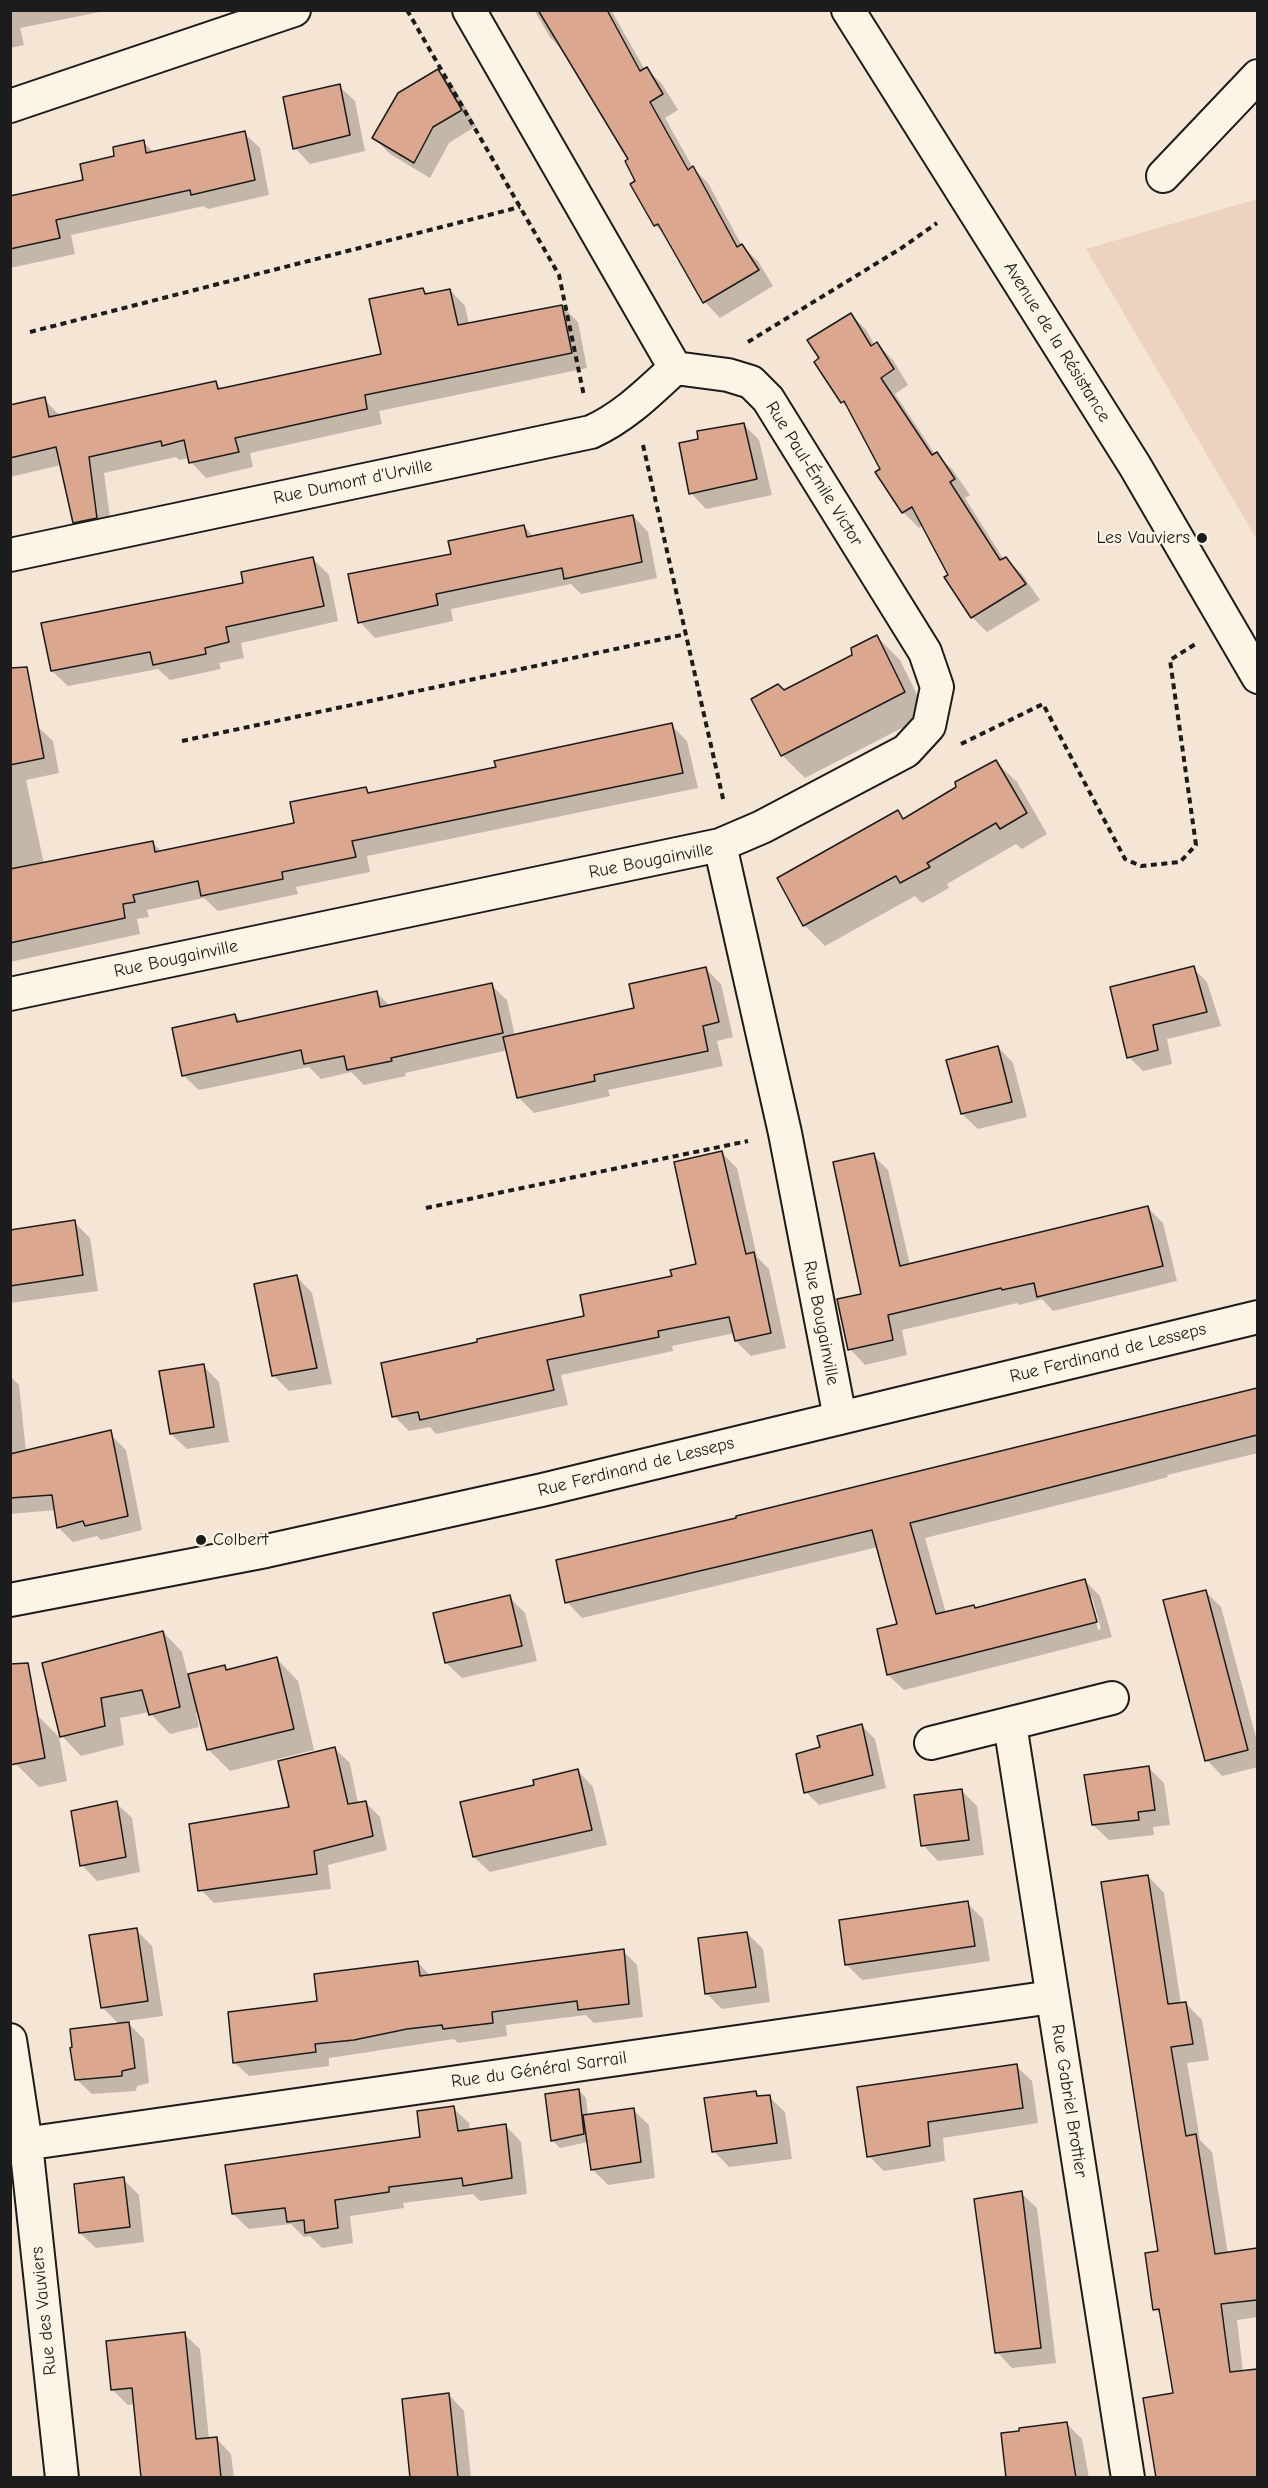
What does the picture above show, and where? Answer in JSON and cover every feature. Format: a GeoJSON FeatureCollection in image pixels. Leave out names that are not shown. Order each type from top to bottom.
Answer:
{"type":"FeatureCollection","features":[{"type":"Feature","properties":{"kind":"street"},"geometry":{"type":"LineString","coordinates":[[10,106],[294,10]]}},
{"type":"Feature","properties":{"kind":"street"},"geometry":{"type":"LineString","coordinates":[[470,10],[675,368]]}},
{"type":"Feature","properties":{"kind":"street","name":"Avenue de la Résistance"},"geometry":{"type":"LineString","coordinates":[[849,10],[1135,466],[1257,677]]}},
{"type":"Feature","properties":{"kind":"street"},"geometry":{"type":"LineString","coordinates":[[1163,176],[1257,76]]}},
{"type":"Feature","properties":{"kind":"street","name":"Rue Paul-Émile Victor"},"geometry":{"type":"LineString","coordinates":[[675,368],[728,375],[751,382],[768,399],[925,652],[937,687],[929,726]]}},
{"type":"Feature","properties":{"kind":"street","name":"Rue Dumont d'Urville"},"geometry":{"type":"LineString","coordinates":[[10,555],[591,432],[612,422],[634,406],[675,368]]}},
{"type":"Feature","properties":{"kind":"street"},"geometry":{"type":"LineString","coordinates":[[720,845],[762,827],[906,751],[929,726]]}},
{"type":"Feature","properties":{"kind":"street","name":"Rue Bougainville"},"geometry":{"type":"LineString","coordinates":[[10,993],[720,845],[784,1133],[840,1418]]}},
{"type":"Feature","properties":{"kind":"street","name":"Rue Ferdinand de Lesseps"},"geometry":{"type":"LineString","coordinates":[[10,1600],[266,1551],[542,1491],[1257,1317]]}},
{"type":"Feature","properties":{"kind":"street"},"geometry":{"type":"LineString","coordinates":[[931,1743],[1112,1698]]}},
{"type":"Feature","properties":{"kind":"street","name":"Rue Gabriel Brottier"},"geometry":{"type":"LineString","coordinates":[[1010,1724],[1128,2478]]}},
{"type":"Feature","properties":{"kind":"street","name":"Rue du Général Sarrail"},"geometry":{"type":"LineString","coordinates":[[18,2145],[1052,1997]]}},
{"type":"Feature","properties":{"kind":"street","name":"Rue des Vauviers"},"geometry":{"type":"LineString","coordinates":[[10,2040],[18,2145],[62,2478]]}},
{"type":"Feature","properties":{"kind":"path"},"geometry":{"type":"LineString","coordinates":[[407,10],[560,275],[591,432]]}},
{"type":"Feature","properties":{"kind":"path"},"geometry":{"type":"LineString","coordinates":[[30,332],[520,207]]}},
{"type":"Feature","properties":{"kind":"path"},"geometry":{"type":"LineString","coordinates":[[728,375],[740,347],[900,249],[938,222]]}},
{"type":"Feature","properties":{"kind":"path"},"geometry":{"type":"LineString","coordinates":[[634,406],[726,808],[720,845]]}},
{"type":"Feature","properties":{"kind":"path"},"geometry":{"type":"LineString","coordinates":[[182,741],[686,633]]}},
{"type":"Feature","properties":{"kind":"path"},"geometry":{"type":"LineString","coordinates":[[929,726],[956,746],[1043,704],[1125,859],[1141,866],[1180,862],[1196,845],[1170,660],[1197,644]]}},
{"type":"Feature","properties":{"kind":"path"},"geometry":{"type":"LineString","coordinates":[[426,1208],[784,1133]]}},
{"type":"Feature","properties":{"kind":"shaded area"},"geometry":{"type":"Polygon","coordinates":[[[1258,199],[1257,540],[1086,249],[1258,199]]]}},
{"type":"Feature","properties":{"kind":"building"},"geometry":{"type":"Polygon","coordinates":[[[538,10],[607,10],[640,71],[647,67],[663,94],[650,102],[688,170],[693,166],[737,247],[742,244],[759,270],[703,303],[658,224],[654,226],[630,184],[635,181],[625,161],[628,159],[538,10]]]}},
{"type":"Feature","properties":{"kind":"building"},"geometry":{"type":"Polygon","coordinates":[[[438,69],[462,110],[433,127],[414,163],[372,138],[398,93],[438,69]]]}},
{"type":"Feature","properties":{"kind":"building"},"geometry":{"type":"Polygon","coordinates":[[[340,84],[350,135],[293,149],[283,97],[340,84]]]}},
{"type":"Feature","properties":{"kind":"building"},"geometry":{"type":"Polygon","coordinates":[[[245,131],[255,180],[191,195],[190,190],[56,220],[60,238],[10,249],[10,196],[83,180],[80,164],[114,156],[113,147],[144,140],[146,153],[245,131]]]}},
{"type":"Feature","properties":{"kind":"building"},"geometry":{"type":"Polygon","coordinates":[[[423,288],[425,294],[450,289],[458,325],[562,305],[572,353],[365,395],[367,409],[235,438],[239,452],[189,463],[184,440],[162,446],[161,441],[89,457],[97,518],[73,523],[56,447],[10,458],[10,405],[45,397],[49,417],[216,381],[218,389],[381,354],[369,299],[423,288]]]}},
{"type":"Feature","properties":{"kind":"building"},"geometry":{"type":"Polygon","coordinates":[[[851,313],[871,346],[877,342],[894,369],[881,378],[932,455],[937,452],[955,479],[950,482],[1000,560],[1006,557],[1026,584],[971,618],[944,577],[948,575],[912,507],[902,513],[875,472],[880,469],[844,401],[841,403],[814,362],[819,358],[807,340],[851,313]]]}},
{"type":"Feature","properties":{"kind":"building"},"geometry":{"type":"Polygon","coordinates":[[[744,423],[757,479],[689,494],[679,443],[698,439],[697,431],[744,423]]]}},
{"type":"Feature","properties":{"kind":"building"},"geometry":{"type":"Polygon","coordinates":[[[633,515],[642,562],[564,579],[562,568],[436,594],[438,605],[358,623],[348,574],[451,554],[448,541],[524,525],[527,537],[633,515]]]}},
{"type":"Feature","properties":{"kind":"building"},"geometry":{"type":"Polygon","coordinates":[[[313,557],[324,606],[226,627],[229,642],[205,648],[206,654],[153,665],[150,652],[51,671],[41,623],[243,583],[241,572],[313,557]]]}},
{"type":"Feature","properties":{"kind":"building"},"geometry":{"type":"Polygon","coordinates":[[[877,635],[905,692],[781,756],[751,699],[778,684],[784,690],[852,655],[851,648],[877,635]]]}},
{"type":"Feature","properties":{"kind":"building"},"geometry":{"type":"Polygon","coordinates":[[[27,667],[44,758],[10,765],[10,668],[27,667]]]}},
{"type":"Feature","properties":{"kind":"building"},"geometry":{"type":"Polygon","coordinates":[[[672,723],[683,773],[352,841],[356,857],[282,872],[283,879],[201,896],[198,881],[133,895],[135,902],[123,904],[125,918],[10,943],[10,869],[153,841],[155,852],[294,823],[290,802],[366,787],[368,793],[496,767],[494,761],[672,723]]]}},
{"type":"Feature","properties":{"kind":"building"},"geometry":{"type":"Polygon","coordinates":[[[996,760],[1027,813],[1000,829],[996,823],[927,863],[930,867],[900,883],[896,876],[803,926],[777,878],[898,810],[903,819],[956,787],[955,782],[996,760]]]}},
{"type":"Feature","properties":{"kind":"building"},"geometry":{"type":"Polygon","coordinates":[[[1194,966],[1207,1012],[1153,1025],[1158,1050],[1127,1058],[1110,987],[1194,966]]]}},
{"type":"Feature","properties":{"kind":"building"},"geometry":{"type":"Polygon","coordinates":[[[706,967],[719,1022],[703,1026],[708,1051],[594,1075],[595,1081],[517,1098],[503,1037],[634,1008],[629,984],[706,967]]]}},
{"type":"Feature","properties":{"kind":"building"},"geometry":{"type":"Polygon","coordinates":[[[492,983],[503,1033],[347,1070],[344,1056],[304,1064],[301,1050],[182,1076],[172,1028],[235,1014],[237,1022],[377,991],[380,1007],[492,983]]]}},
{"type":"Feature","properties":{"kind":"building"},"geometry":{"type":"Polygon","coordinates":[[[998,1046],[1012,1102],[961,1114],[946,1060],[998,1046]]]}},
{"type":"Feature","properties":{"kind":"building"},"geometry":{"type":"Polygon","coordinates":[[[722,1151],[746,1254],[754,1252],[771,1333],[735,1341],[729,1317],[658,1331],[659,1337],[547,1360],[554,1390],[420,1420],[418,1412],[392,1417],[381,1363],[584,1316],[580,1295],[672,1276],[670,1270],[696,1264],[674,1162],[722,1151]]]}},
{"type":"Feature","properties":{"kind":"building"},"geometry":{"type":"Polygon","coordinates":[[[874,1153],[900,1266],[1148,1206],[1163,1266],[1037,1297],[1034,1283],[1002,1290],[1001,1288],[888,1315],[893,1340],[848,1350],[837,1299],[861,1294],[833,1162],[874,1153]]]}},
{"type":"Feature","properties":{"kind":"building"},"geometry":{"type":"Polygon","coordinates":[[[75,1220],[83,1275],[10,1286],[10,1230],[75,1220]]]}},
{"type":"Feature","properties":{"kind":"building"},"geometry":{"type":"Polygon","coordinates":[[[297,1275],[317,1368],[272,1376],[254,1284],[297,1275]]]}},
{"type":"Feature","properties":{"kind":"building"},"geometry":{"type":"Polygon","coordinates":[[[204,1364],[214,1427],[170,1434],[159,1371],[204,1364]]]}},
{"type":"Feature","properties":{"kind":"building"},"geometry":{"type":"Polygon","coordinates":[[[1257,1388],[1257,1435],[910,1523],[936,1614],[974,1605],[975,1608],[1085,1579],[1097,1622],[887,1675],[877,1629],[897,1624],[872,1530],[565,1603],[556,1560],[736,1518],[736,1516],[1257,1388]]]}},
{"type":"Feature","properties":{"kind":"building"},"geometry":{"type":"Polygon","coordinates":[[[111,1430],[128,1516],[85,1526],[83,1521],[57,1528],[52,1495],[10,1498],[10,1454],[111,1430]]]}},
{"type":"Feature","properties":{"kind":"building"},"geometry":{"type":"Polygon","coordinates":[[[1206,1590],[1248,1750],[1205,1761],[1163,1600],[1206,1590]]]}},
{"type":"Feature","properties":{"kind":"building"},"geometry":{"type":"Polygon","coordinates":[[[510,1595],[522,1646],[445,1663],[433,1613],[510,1595]]]}},
{"type":"Feature","properties":{"kind":"building"},"geometry":{"type":"Polygon","coordinates":[[[163,1631],[180,1707],[149,1715],[142,1690],[101,1698],[105,1726],[60,1737],[42,1663],[163,1631]]]}},
{"type":"Feature","properties":{"kind":"building"},"geometry":{"type":"Polygon","coordinates":[[[277,1657],[294,1729],[207,1750],[188,1674],[225,1665],[226,1670],[277,1657]]]}},
{"type":"Feature","properties":{"kind":"building"},"geometry":{"type":"Polygon","coordinates":[[[28,1663],[45,1758],[10,1765],[10,1664],[28,1663]]]}},
{"type":"Feature","properties":{"kind":"building"},"geometry":{"type":"Polygon","coordinates":[[[862,1724],[873,1775],[804,1793],[796,1754],[820,1747],[817,1736],[862,1724]]]}},
{"type":"Feature","properties":{"kind":"building"},"geometry":{"type":"Polygon","coordinates":[[[335,1747],[348,1804],[366,1801],[373,1836],[314,1851],[317,1874],[198,1891],[189,1824],[289,1807],[278,1761],[335,1747]]]}},
{"type":"Feature","properties":{"kind":"building"},"geometry":{"type":"Polygon","coordinates":[[[1149,1766],[1155,1810],[1138,1812],[1139,1820],[1092,1825],[1084,1775],[1149,1766]]]}},
{"type":"Feature","properties":{"kind":"building"},"geometry":{"type":"Polygon","coordinates":[[[578,1769],[592,1830],[473,1857],[460,1802],[534,1785],[533,1780],[578,1769]]]}},
{"type":"Feature","properties":{"kind":"building"},"geometry":{"type":"Polygon","coordinates":[[[962,1789],[969,1840],[921,1846],[914,1795],[962,1789]]]}},
{"type":"Feature","properties":{"kind":"building"},"geometry":{"type":"Polygon","coordinates":[[[117,1801],[126,1857],[80,1866],[71,1811],[117,1801]]]}},
{"type":"Feature","properties":{"kind":"building"},"geometry":{"type":"Polygon","coordinates":[[[1148,1875],[1168,2004],[1186,2002],[1193,2044],[1171,2047],[1186,2136],[1196,2134],[1215,2254],[1257,2248],[1257,2300],[1221,2304],[1230,2372],[1257,2369],[1257,2478],[1156,2478],[1143,2398],[1173,2393],[1159,2309],[1153,2310],[1145,2253],[1158,2251],[1101,1882],[1148,1875]]]}},
{"type":"Feature","properties":{"kind":"building"},"geometry":{"type":"Polygon","coordinates":[[[968,1901],[975,1946],[845,1965],[839,1920],[968,1901]]]}},
{"type":"Feature","properties":{"kind":"building"},"geometry":{"type":"Polygon","coordinates":[[[137,1928],[148,2001],[101,2008],[89,1935],[137,1928]]]}},
{"type":"Feature","properties":{"kind":"building"},"geometry":{"type":"Polygon","coordinates":[[[747,1932],[756,1987],[705,1994],[698,1938],[747,1932]]]}},
{"type":"Feature","properties":{"kind":"building"},"geometry":{"type":"Polygon","coordinates":[[[624,1949],[629,2004],[578,2010],[577,2001],[492,2012],[493,2023],[443,2029],[442,2025],[407,2029],[354,2040],[315,2044],[316,2052],[233,2063],[228,2012],[317,2001],[314,1974],[418,1961],[420,1976],[624,1949]]]}},
{"type":"Feature","properties":{"kind":"building"},"geometry":{"type":"Polygon","coordinates":[[[129,2022],[135,2068],[122,2071],[122,2076],[75,2080],[70,2048],[72,2047],[70,2029],[129,2022]]]}},
{"type":"Feature","properties":{"kind":"building"},"geometry":{"type":"Polygon","coordinates":[[[1017,2064],[1023,2108],[928,2122],[930,2146],[867,2157],[857,2087],[1017,2064]]]}},
{"type":"Feature","properties":{"kind":"building"},"geometry":{"type":"Polygon","coordinates":[[[579,2089],[584,2134],[551,2141],[545,2094],[579,2089]]]}},
{"type":"Feature","properties":{"kind":"building"},"geometry":{"type":"Polygon","coordinates":[[[756,2091],[757,2096],[770,2095],[777,2143],[712,2152],[704,2098],[756,2091]]]}},
{"type":"Feature","properties":{"kind":"building"},"geometry":{"type":"Polygon","coordinates":[[[454,2106],[458,2131],[506,2124],[512,2178],[463,2186],[462,2178],[389,2187],[389,2192],[335,2200],[338,2228],[305,2233],[304,2220],[287,2222],[285,2208],[232,2214],[225,2165],[420,2137],[417,2111],[454,2106]]]}},
{"type":"Feature","properties":{"kind":"building"},"geometry":{"type":"Polygon","coordinates":[[[634,2108],[641,2162],[591,2170],[583,2115],[634,2108]]]}},
{"type":"Feature","properties":{"kind":"building"},"geometry":{"type":"Polygon","coordinates":[[[124,2177],[130,2227],[79,2233],[74,2184],[124,2177]]]}},
{"type":"Feature","properties":{"kind":"building"},"geometry":{"type":"Polygon","coordinates":[[[1022,2191],[1041,2348],[995,2353],[974,2199],[1022,2191]]]}},
{"type":"Feature","properties":{"kind":"building"},"geometry":{"type":"Polygon","coordinates":[[[185,2332],[196,2439],[217,2437],[221,2478],[141,2478],[132,2388],[111,2390],[106,2341],[185,2332]]]}},
{"type":"Feature","properties":{"kind":"building"},"geometry":{"type":"Polygon","coordinates":[[[449,2393],[458,2478],[410,2478],[402,2399],[449,2393]]]}},
{"type":"Feature","properties":{"kind":"building"},"geometry":{"type":"Polygon","coordinates":[[[1067,2422],[1076,2478],[1006,2478],[1001,2433],[1019,2431],[1019,2428],[1067,2422]]]}},
{"type":"Feature","properties":{"kind":"place","name":"Les Vauviers"},"geometry":{"type":"Point","coordinates":[1202,538]}},
{"type":"Feature","properties":{"kind":"place","name":"Colbert"},"geometry":{"type":"Point","coordinates":[201,1540]}}]}
